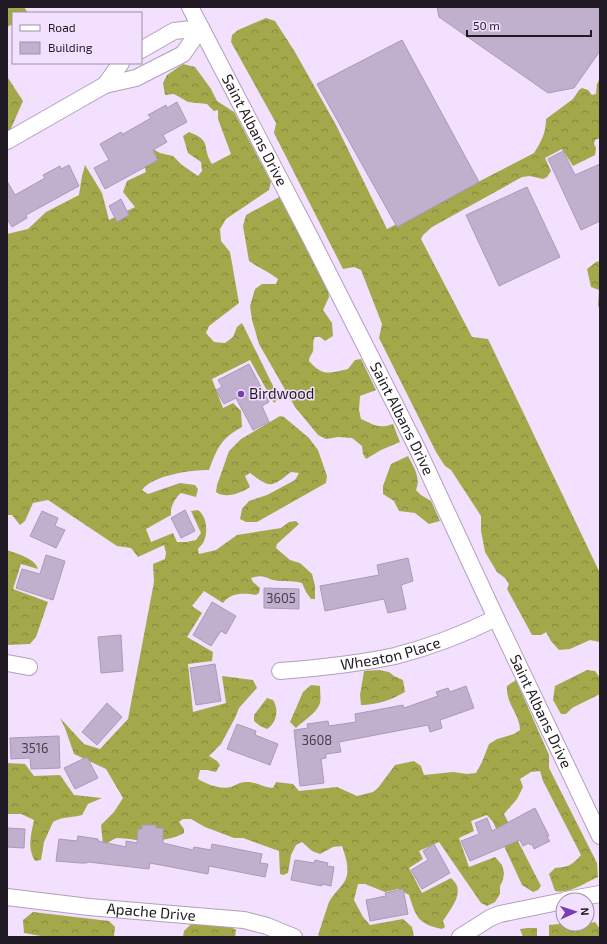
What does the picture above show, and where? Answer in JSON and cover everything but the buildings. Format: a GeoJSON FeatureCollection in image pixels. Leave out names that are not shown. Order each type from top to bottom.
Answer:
{"type":"FeatureCollection","features":[{"type":"Feature","properties":{"kind":"street","name":"Saint Albans Drive"},"geometry":{"type":"LineString","coordinates":[[190,7],[310,237],[413,441],[600,836]]}},
{"type":"Feature","properties":{"kind":"street"},"geometry":{"type":"LineString","coordinates":[[142,49],[174,30],[201,28]]}},
{"type":"Feature","properties":{"kind":"street"},"geometry":{"type":"LineString","coordinates":[[7,141],[105,85],[136,78],[183,54],[201,28]]}},
{"type":"Feature","properties":{"kind":"street"},"geometry":{"type":"LineString","coordinates":[[105,85],[121,64]]}},
{"type":"Feature","properties":{"kind":"street","name":"Wheaton Place"},"geometry":{"type":"LineString","coordinates":[[280,671],[358,663],[396,655],[420,649],[463,633],[496,618]]}},
{"type":"Feature","properties":{"kind":"street"},"geometry":{"type":"LineString","coordinates":[[7,663],[29,667]]}},
{"type":"Feature","properties":{"kind":"street","name":"Apache Drive"},"geometry":{"type":"LineString","coordinates":[[7,897],[88,907],[244,920],[267,926],[294,937]]}},
{"type":"Feature","properties":{"kind":"street"},"geometry":{"type":"LineString","coordinates":[[460,937],[490,918],[500,914],[555,903]]}},
{"type":"Feature","properties":{"kind":"green space"},"geometry":{"type":"Polygon","coordinates":[[[7,7],[24,7],[27,12],[12,12],[12,24],[7,27],[7,7]]]}},
{"type":"Feature","properties":{"kind":"green space"},"geometry":{"type":"Polygon","coordinates":[[[266,18],[275,21],[295,52],[336,125],[387,229],[534,153],[543,137],[546,119],[573,99],[582,88],[588,90],[592,95],[596,94],[597,84],[600,78],[600,138],[595,140],[595,155],[573,166],[562,149],[545,158],[551,171],[547,177],[543,179],[530,176],[522,177],[432,227],[423,235],[421,239],[472,337],[488,339],[600,573],[600,642],[590,640],[570,649],[559,650],[551,641],[546,632],[541,635],[532,635],[507,589],[509,584],[505,578],[497,572],[485,552],[481,531],[481,516],[451,470],[445,466],[436,452],[379,338],[382,324],[361,270],[354,267],[343,269],[274,133],[276,123],[231,42],[232,35],[238,30],[266,18]]]}},
{"type":"Feature","properties":{"kind":"green space"},"geometry":{"type":"Polygon","coordinates":[[[183,64],[195,67],[211,89],[217,101],[234,112],[271,182],[269,190],[226,219],[220,229],[221,241],[230,252],[239,303],[209,326],[206,333],[214,342],[225,343],[233,337],[237,327],[242,323],[279,398],[274,403],[250,360],[212,379],[223,408],[233,403],[241,411],[242,427],[224,440],[220,445],[209,470],[173,474],[147,485],[142,490],[148,494],[180,483],[195,485],[198,489],[196,497],[181,493],[173,503],[171,515],[146,529],[151,542],[173,533],[177,542],[196,540],[201,533],[191,511],[198,510],[203,516],[206,524],[204,541],[198,549],[199,554],[216,550],[237,535],[281,528],[289,522],[296,521],[299,524],[277,544],[276,548],[290,560],[300,563],[312,574],[315,586],[315,599],[311,599],[302,583],[293,581],[279,581],[260,576],[251,578],[260,588],[259,593],[256,595],[238,594],[226,599],[223,603],[204,591],[192,606],[202,613],[187,637],[213,652],[212,661],[188,664],[193,712],[226,703],[222,676],[253,680],[257,688],[239,708],[221,744],[209,756],[220,765],[216,772],[200,770],[198,779],[209,785],[223,788],[231,787],[242,782],[256,783],[273,788],[276,782],[293,784],[299,791],[337,787],[357,796],[373,792],[378,788],[395,765],[414,761],[421,766],[424,775],[453,772],[467,774],[476,773],[489,744],[497,739],[514,734],[520,730],[518,719],[507,693],[507,686],[516,680],[549,755],[549,768],[597,863],[598,877],[566,891],[555,891],[549,874],[555,868],[570,865],[581,855],[543,781],[540,771],[531,772],[520,779],[523,787],[517,799],[504,814],[541,886],[538,890],[533,892],[522,885],[493,822],[487,815],[471,821],[474,831],[459,838],[469,867],[495,857],[502,865],[504,873],[503,880],[500,886],[500,894],[495,902],[487,906],[481,903],[439,842],[419,851],[423,859],[409,868],[422,893],[451,878],[457,885],[458,891],[456,900],[443,921],[445,927],[442,929],[423,922],[416,914],[409,895],[398,889],[385,892],[365,884],[358,884],[354,900],[363,917],[370,925],[403,919],[412,927],[414,937],[321,937],[318,935],[329,902],[345,881],[347,876],[347,866],[342,846],[333,847],[320,854],[312,851],[302,842],[296,845],[291,855],[288,873],[283,875],[280,874],[279,851],[243,838],[234,838],[205,827],[191,819],[183,819],[179,822],[184,829],[184,833],[173,838],[161,840],[136,840],[117,838],[103,845],[101,825],[114,812],[123,798],[106,769],[74,754],[60,718],[84,744],[100,749],[128,719],[154,582],[153,564],[165,559],[166,553],[164,545],[138,557],[131,548],[117,546],[48,500],[33,503],[25,521],[20,525],[12,515],[7,515],[7,234],[28,229],[46,212],[79,195],[85,165],[102,193],[109,220],[135,207],[123,192],[127,181],[146,172],[143,161],[146,145],[160,153],[173,156],[182,165],[198,176],[202,171],[201,162],[188,153],[183,136],[189,132],[201,138],[204,142],[212,164],[231,154],[218,119],[218,110],[214,111],[207,104],[188,102],[174,94],[165,95],[163,83],[167,75],[183,64]]]}},
{"type":"Feature","properties":{"kind":"green space"},"geometry":{"type":"Polygon","coordinates":[[[8,78],[23,101],[9,133],[7,134],[7,79],[8,78]]]}},
{"type":"Feature","properties":{"kind":"green space"},"geometry":{"type":"Polygon","coordinates":[[[281,196],[327,285],[329,297],[323,310],[332,323],[333,336],[325,341],[320,337],[315,337],[313,342],[313,351],[309,361],[322,372],[331,372],[348,369],[355,360],[361,359],[376,390],[360,396],[359,410],[361,419],[373,425],[384,426],[393,424],[400,442],[381,450],[366,459],[363,454],[362,446],[352,438],[338,437],[326,439],[318,435],[295,407],[259,344],[252,320],[250,306],[255,289],[262,284],[276,284],[278,279],[249,261],[243,226],[246,215],[281,196]]]}},
{"type":"Feature","properties":{"kind":"green space"},"geometry":{"type":"Polygon","coordinates":[[[600,261],[600,309],[598,306],[599,290],[591,287],[587,269],[596,262],[600,261]]]}},
{"type":"Feature","properties":{"kind":"green space"},"geometry":{"type":"Polygon","coordinates":[[[280,416],[284,417],[309,438],[318,450],[327,476],[326,483],[257,522],[246,522],[240,519],[242,509],[249,501],[267,495],[295,480],[299,473],[291,472],[279,481],[270,484],[262,481],[250,473],[245,476],[250,487],[238,493],[229,495],[216,492],[217,485],[229,451],[241,439],[280,416]]]}},
{"type":"Feature","properties":{"kind":"green space"},"geometry":{"type":"Polygon","coordinates":[[[408,456],[418,481],[416,490],[431,501],[440,521],[429,524],[415,513],[399,511],[394,501],[383,494],[383,486],[391,464],[408,456]]]}},
{"type":"Feature","properties":{"kind":"green space"},"geometry":{"type":"Polygon","coordinates":[[[7,550],[30,559],[38,569],[21,564],[13,589],[48,602],[36,637],[30,644],[7,645],[7,550]]]}},
{"type":"Feature","properties":{"kind":"green space"},"geometry":{"type":"Polygon","coordinates":[[[379,670],[389,672],[403,680],[405,692],[384,702],[361,705],[360,695],[364,671],[379,670]]]}},
{"type":"Feature","properties":{"kind":"green space"},"geometry":{"type":"Polygon","coordinates":[[[587,670],[595,671],[600,678],[600,694],[572,708],[566,714],[561,714],[553,700],[555,686],[587,670]]]}},
{"type":"Feature","properties":{"kind":"green space"},"geometry":{"type":"Polygon","coordinates":[[[311,685],[320,686],[320,703],[313,713],[296,728],[290,722],[303,692],[311,685]]]}},
{"type":"Feature","properties":{"kind":"green space"},"geometry":{"type":"Polygon","coordinates":[[[267,698],[273,700],[275,704],[276,716],[273,723],[267,729],[254,721],[254,715],[267,698]]]}},
{"type":"Feature","properties":{"kind":"green space"},"geometry":{"type":"Polygon","coordinates":[[[7,763],[25,764],[34,776],[60,775],[74,795],[102,798],[88,804],[82,815],[64,818],[53,822],[44,842],[41,860],[35,861],[30,846],[34,820],[21,814],[7,814],[7,763]]]}},
{"type":"Feature","properties":{"kind":"green space"},"geometry":{"type":"Polygon","coordinates":[[[33,912],[109,921],[115,927],[114,937],[46,937],[24,933],[23,920],[33,912]]]}},
{"type":"Feature","properties":{"kind":"green space"},"geometry":{"type":"Polygon","coordinates":[[[194,921],[231,927],[236,930],[235,937],[183,937],[184,931],[194,921]]]}},
{"type":"Feature","properties":{"kind":"green space"},"geometry":{"type":"Polygon","coordinates":[[[595,922],[600,929],[600,937],[549,937],[549,925],[555,924],[555,932],[595,932],[595,922]]]}},
{"type":"Feature","properties":{"kind":"green space"},"geometry":{"type":"Polygon","coordinates":[[[537,928],[537,937],[523,937],[520,929],[537,928]]]}},
{"type":"Feature","properties":{"kind":"place","name":"Birdwood"},"geometry":{"type":"Point","coordinates":[241,394]}}]}
